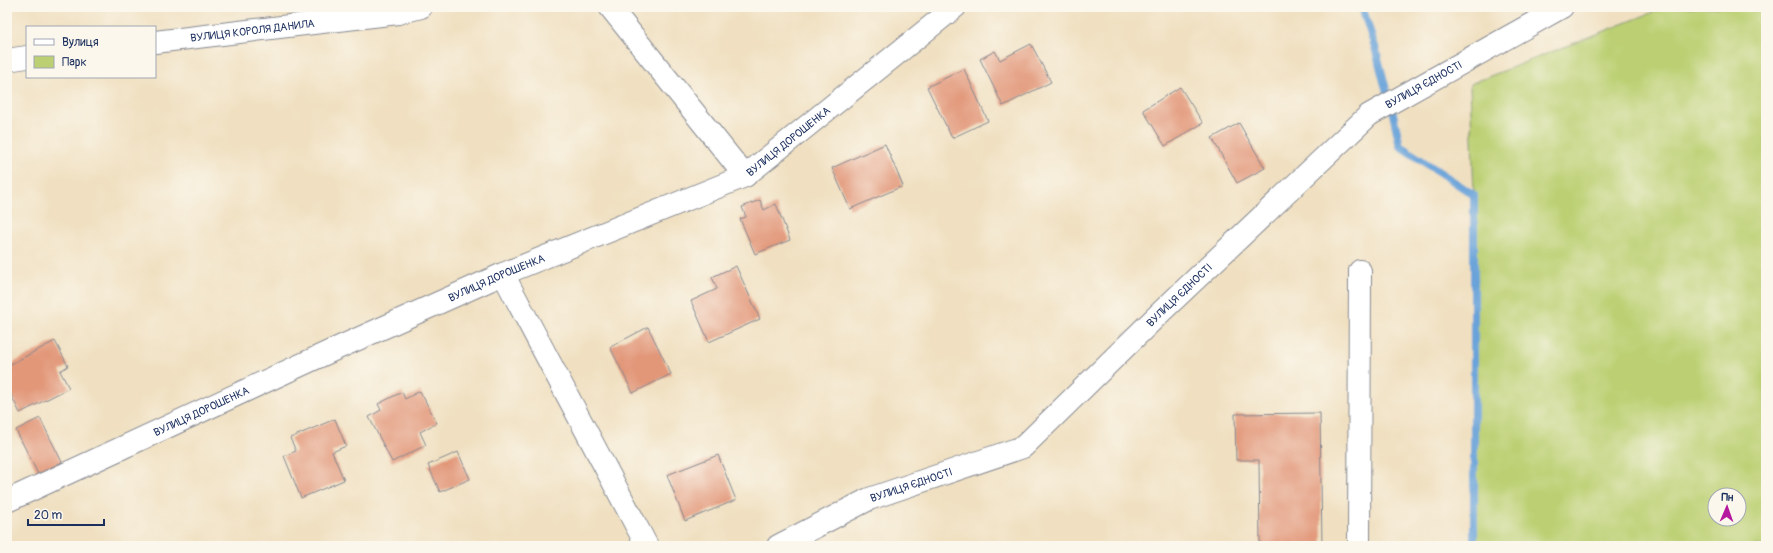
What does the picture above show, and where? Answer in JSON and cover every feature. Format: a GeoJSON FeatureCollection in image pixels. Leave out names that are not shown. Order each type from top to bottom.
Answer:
{"type":"FeatureCollection","features":[{"type":"Feature","properties":{"kind":"street","name":"ВУЛИЦЯ КОРОЛЯ ДАНИЛА"},"geometry":{"type":"LineString","coordinates":[[156,42],[398,13],[421,7]]}},
{"type":"Feature","properties":{"kind":"street"},"geometry":{"type":"LineString","coordinates":[[610,7],[745,176]]}},
{"type":"Feature","properties":{"kind":"street","name":"ВУЛИЦЯ ДОРОШЕНКА"},"geometry":{"type":"LineString","coordinates":[[7,501],[324,354],[503,274],[745,176],[955,7]]}},
{"type":"Feature","properties":{"kind":"street","name":"ВУЛИЦЯ ЄДНОСТІ"},"geometry":{"type":"LineString","coordinates":[[778,546],[869,499],[1023,447],[1161,312],[1369,115],[1562,7]]}},
{"type":"Feature","properties":{"kind":"street"},"geometry":{"type":"LineString","coordinates":[[7,60],[26,57]]}},
{"type":"Feature","properties":{"kind":"street"},"geometry":{"type":"LineString","coordinates":[[1359,546],[1360,271]]}},
{"type":"Feature","properties":{"kind":"street"},"geometry":{"type":"LineString","coordinates":[[503,274],[647,546]]}},
{"type":"Feature","properties":{"kind":"green space"},"geometry":{"type":"Polygon","coordinates":[[[1666,7],[1766,7],[1766,546],[1474,546],[1474,195],[1470,84],[1666,7]]]}},
{"type":"Feature","properties":{"kind":"building"},"geometry":{"type":"Polygon","coordinates":[[[1031,44],[1051,82],[1003,106],[980,59],[995,51],[1000,60],[1031,44]]]}},
{"type":"Feature","properties":{"kind":"building"},"geometry":{"type":"Polygon","coordinates":[[[964,69],[988,121],[952,138],[927,87],[964,69]]]}},
{"type":"Feature","properties":{"kind":"building"},"geometry":{"type":"Polygon","coordinates":[[[1180,87],[1203,123],[1165,146],[1143,110],[1180,87]]]}},
{"type":"Feature","properties":{"kind":"building"},"geometry":{"type":"Polygon","coordinates":[[[1239,123],[1265,168],[1237,183],[1212,138],[1239,123]]]}},
{"type":"Feature","properties":{"kind":"building"},"geometry":{"type":"Polygon","coordinates":[[[885,144],[903,186],[850,209],[832,168],[885,144]]]}},
{"type":"Feature","properties":{"kind":"building"},"geometry":{"type":"Polygon","coordinates":[[[760,200],[764,210],[776,204],[790,240],[755,254],[740,219],[746,217],[742,207],[760,200]]]}},
{"type":"Feature","properties":{"kind":"building"},"geometry":{"type":"Polygon","coordinates":[[[736,266],[760,319],[709,342],[691,301],[717,289],[712,277],[736,266]]]}},
{"type":"Feature","properties":{"kind":"building"},"geometry":{"type":"Polygon","coordinates":[[[648,327],[671,374],[633,393],[610,347],[648,327]]]}},
{"type":"Feature","properties":{"kind":"building"},"geometry":{"type":"Polygon","coordinates":[[[55,341],[68,366],[60,371],[69,388],[20,413],[7,387],[7,366],[55,341]]]}},
{"type":"Feature","properties":{"kind":"building"},"geometry":{"type":"Polygon","coordinates":[[[420,391],[437,423],[420,432],[426,445],[392,462],[369,417],[381,410],[378,404],[402,392],[405,399],[420,391]]]}},
{"type":"Feature","properties":{"kind":"building"},"geometry":{"type":"Polygon","coordinates":[[[1320,413],[1322,546],[1260,546],[1259,460],[1236,460],[1235,414],[1320,413]]]}},
{"type":"Feature","properties":{"kind":"building"},"geometry":{"type":"Polygon","coordinates":[[[40,418],[62,462],[38,474],[16,430],[40,418]]]}},
{"type":"Feature","properties":{"kind":"building"},"geometry":{"type":"Polygon","coordinates":[[[335,419],[346,446],[332,452],[344,480],[301,498],[284,456],[296,451],[290,438],[335,419]]]}},
{"type":"Feature","properties":{"kind":"building"},"geometry":{"type":"Polygon","coordinates":[[[458,452],[470,479],[440,492],[428,465],[458,452]]]}},
{"type":"Feature","properties":{"kind":"building"},"geometry":{"type":"Polygon","coordinates":[[[718,455],[736,500],[685,521],[667,475],[718,455]]]}},
{"type":"Feature","properties":{"kind":"waterway"},"geometry":{"type":"LineString","coordinates":[[1362,7],[1375,47],[1387,93]]}},
{"type":"Feature","properties":{"kind":"waterway"},"geometry":{"type":"LineString","coordinates":[[1392,109],[1400,146],[1474,195],[1474,546]]}}]}
